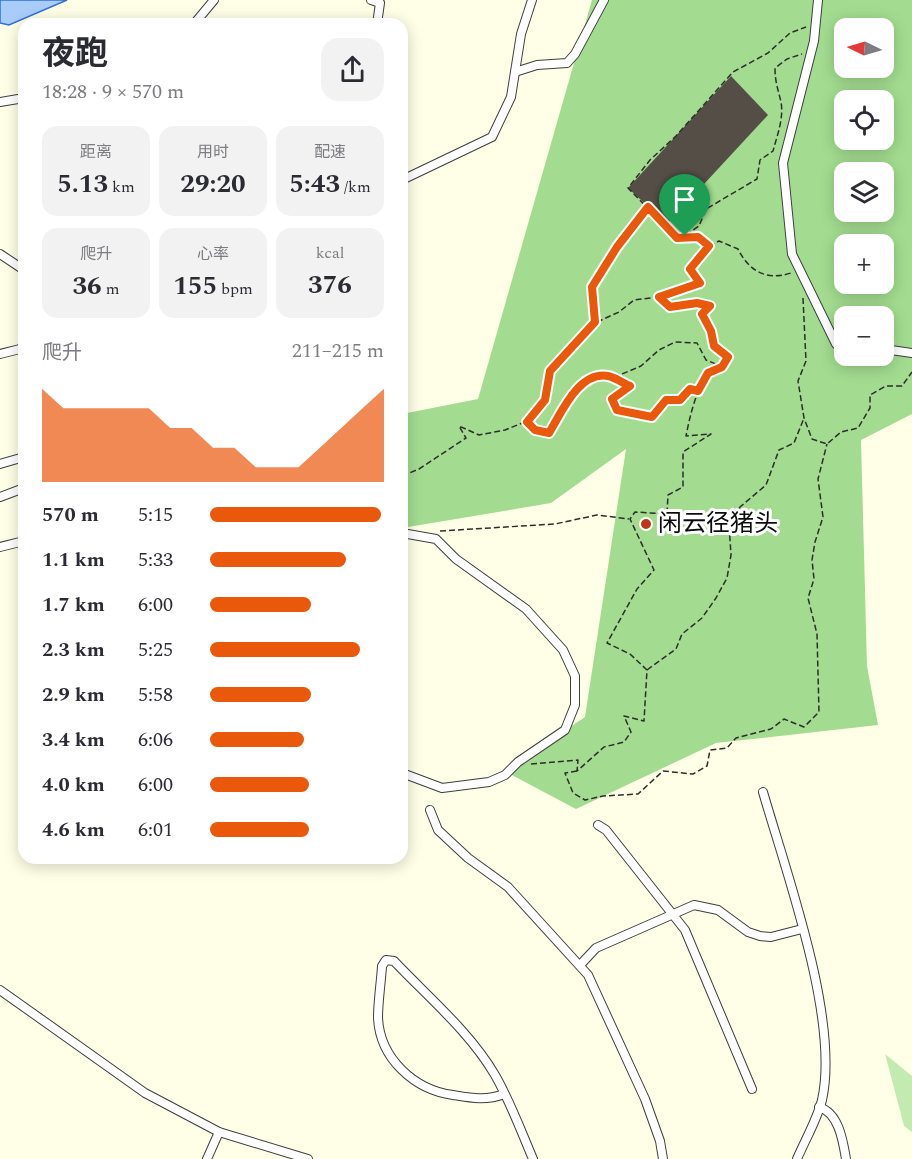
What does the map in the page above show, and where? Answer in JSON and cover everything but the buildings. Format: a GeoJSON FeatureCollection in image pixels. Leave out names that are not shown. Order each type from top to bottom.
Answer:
{"type":"FeatureCollection","features":[{"type":"Feature","properties":{"kind":"street"},"geometry":{"type":"LineString","coordinates":[[199,18],[214,0]]}},
{"type":"Feature","properties":{"kind":"street"},"geometry":{"type":"LineString","coordinates":[[371,0],[380,3],[378,18]]}},
{"type":"Feature","properties":{"kind":"street"},"geometry":{"type":"LineString","coordinates":[[408,177],[492,137],[511,97],[521,34],[532,0]]}},
{"type":"Feature","properties":{"kind":"street"},"geometry":{"type":"LineString","coordinates":[[515,72],[537,65],[567,63],[575,54],[604,0]]}},
{"type":"Feature","properties":{"kind":"street"},"geometry":{"type":"LineString","coordinates":[[818,0],[812,51],[783,163],[792,254],[834,340]]}},
{"type":"Feature","properties":{"kind":"street"},"geometry":{"type":"LineString","coordinates":[[0,102],[18,99]]}},
{"type":"Feature","properties":{"kind":"street"},"geometry":{"type":"LineString","coordinates":[[0,254],[18,266]]}},
{"type":"Feature","properties":{"kind":"street"},"geometry":{"type":"LineString","coordinates":[[0,354],[18,350]]}},
{"type":"Feature","properties":{"kind":"street"},"geometry":{"type":"LineString","coordinates":[[894,350],[912,353]]}},
{"type":"Feature","properties":{"kind":"street"},"geometry":{"type":"LineString","coordinates":[[0,464],[18,459]]}},
{"type":"Feature","properties":{"kind":"street"},"geometry":{"type":"LineString","coordinates":[[0,497],[18,490]]}},
{"type":"Feature","properties":{"kind":"street"},"geometry":{"type":"LineString","coordinates":[[408,533],[436,539],[456,559],[526,609],[563,650],[575,676],[575,705],[565,730],[518,762],[505,775],[489,782],[465,787],[442,788],[408,775]]}},
{"type":"Feature","properties":{"kind":"street"},"geometry":{"type":"LineString","coordinates":[[0,546],[18,542]]}},
{"type":"Feature","properties":{"kind":"street"},"geometry":{"type":"LineString","coordinates":[[764,792],[802,929],[822,1014],[825,1064],[819,1107],[797,1159]]}},
{"type":"Feature","properties":{"kind":"street"},"geometry":{"type":"LineString","coordinates":[[430,810],[438,830],[468,858],[508,887],[581,964],[645,1099],[660,1141],[663,1159]]}},
{"type":"Feature","properties":{"kind":"street"},"geometry":{"type":"LineString","coordinates":[[598,825],[606,830],[685,930],[752,1089]]}},
{"type":"Feature","properties":{"kind":"street"},"geometry":{"type":"LineString","coordinates":[[581,964],[596,948],[694,905],[718,910],[748,932],[760,936],[771,937],[802,929]]}},
{"type":"Feature","properties":{"kind":"street"},"geometry":{"type":"LineString","coordinates":[[504,1094],[480,1099],[444,1094],[424,1088],[405,1075],[393,1059],[378,1020],[382,966],[386,960],[394,961],[467,1037],[495,1075],[504,1094],[533,1159]]}},
{"type":"Feature","properties":{"kind":"street"},"geometry":{"type":"LineString","coordinates":[[0,990],[146,1094],[219,1132],[308,1159]]}},
{"type":"Feature","properties":{"kind":"street"},"geometry":{"type":"LineString","coordinates":[[819,1107],[831,1113],[843,1139],[846,1159]]}},
{"type":"Feature","properties":{"kind":"street"},"geometry":{"type":"LineString","coordinates":[[207,1159],[219,1132]]}},
{"type":"Feature","properties":{"kind":"path"},"geometry":{"type":"LineString","coordinates":[[709,246],[698,237],[677,238],[628,188],[650,160],[676,136],[733,72],[768,53],[790,33],[816,21]]}},
{"type":"Feature","properties":{"kind":"path"},"geometry":{"type":"LineString","coordinates":[[685,236],[699,226],[706,209],[757,179],[760,160],[773,151],[782,117],[781,102],[775,86],[775,68],[786,60],[812,51]]}},
{"type":"Feature","properties":{"kind":"path"},"geometry":{"type":"LineString","coordinates":[[595,322],[592,287],[617,247],[648,207]]}},
{"type":"Feature","properties":{"kind":"path"},"geometry":{"type":"LineString","coordinates":[[408,474],[419,469],[466,438],[459,426],[479,435],[505,430],[527,422],[545,400],[550,371],[595,322],[619,312],[634,300],[659,297],[700,283],[690,269],[709,246],[719,241],[738,249],[746,265],[759,274],[784,275],[800,269]]}},
{"type":"Feature","properties":{"kind":"path"},"geometry":{"type":"LineString","coordinates":[[630,519],[634,512],[667,514],[668,495],[683,487],[683,453],[711,434],[686,436],[698,391],[708,373],[722,367],[728,357],[714,346],[711,331],[702,314],[710,306],[697,303],[670,307],[659,297]]}},
{"type":"Feature","properties":{"kind":"path"},"geometry":{"type":"LineString","coordinates":[[803,297],[806,361],[798,381],[804,418],[812,439],[827,444]]}},
{"type":"Feature","properties":{"kind":"path"},"geometry":{"type":"LineString","coordinates":[[527,422],[535,430],[549,433],[576,389],[585,382],[641,366],[659,350],[675,342],[698,343],[706,360],[722,367]]}},
{"type":"Feature","properties":{"kind":"path"},"geometry":{"type":"LineString","coordinates":[[647,670],[644,722],[624,716],[631,732],[624,742],[604,747],[577,771],[565,773],[573,793],[585,800],[603,796],[638,794],[663,771],[693,774],[707,766],[710,750],[727,748],[736,738],[771,729],[784,719],[804,727],[819,712],[817,634],[808,598],[814,579],[812,560],[815,542],[823,517],[818,479],[827,444],[842,432],[858,428],[870,408],[870,395],[886,386],[902,386],[912,372]]}},
{"type":"Feature","properties":{"kind":"path"},"geometry":{"type":"LineString","coordinates":[[609,376],[630,386],[612,399],[617,410],[652,417],[666,400],[680,400],[690,389],[698,391]]}},
{"type":"Feature","properties":{"kind":"path"},"geometry":{"type":"LineString","coordinates":[[647,670],[676,649],[682,634],[702,618],[716,598],[727,578],[731,555],[729,524],[740,507],[766,485],[779,450],[794,443],[804,418]]}},
{"type":"Feature","properties":{"kind":"path"},"geometry":{"type":"LineString","coordinates":[[437,531],[555,524],[597,515],[630,519]]}},
{"type":"Feature","properties":{"kind":"path"},"geometry":{"type":"LineString","coordinates":[[630,519],[654,570],[637,589],[608,644],[630,654],[647,670]]}},
{"type":"Feature","properties":{"kind":"path"},"geometry":{"type":"LineString","coordinates":[[518,762],[535,764],[578,760],[577,771]]}},
{"type":"Feature","properties":{"kind":"green space"},"geometry":{"type":"Polygon","coordinates":[[[592,0],[912,0],[912,414],[861,440],[867,666],[878,725],[716,743],[576,809],[504,771],[585,717],[626,449],[551,503],[408,527],[408,413],[478,399],[592,0]]]}},
{"type":"Feature","properties":{"kind":"green space"},"geometry":{"type":"Polygon","coordinates":[[[885,1054],[912,1076],[912,1132],[904,1126],[885,1054]]]}},
{"type":"Feature","properties":{"kind":"water"},"geometry":{"type":"Polygon","coordinates":[[[0,0],[67,0],[25,18],[18,18],[18,21],[9,25],[0,23],[0,0]]]}},
{"type":"Feature","properties":{"kind":"place","name":"闲云径猪头"},"geometry":{"type":"Point","coordinates":[646,524]}},
{"type":"Feature","properties":{"kind":"route"},"geometry":{"type":"LineString","coordinates":[[648,207],[677,238],[685,236],[698,237],[709,246],[690,269],[700,283],[659,297],[670,307],[697,303],[710,306],[702,314],[711,331],[714,346],[728,357],[722,367],[708,373],[698,391],[690,389],[680,400],[666,400],[652,417],[617,410],[612,399],[630,386],[609,376],[585,382],[576,389],[549,433],[535,430],[527,422],[545,400],[550,371],[595,322],[592,287],[617,247],[632,231],[648,207]]}}]}
